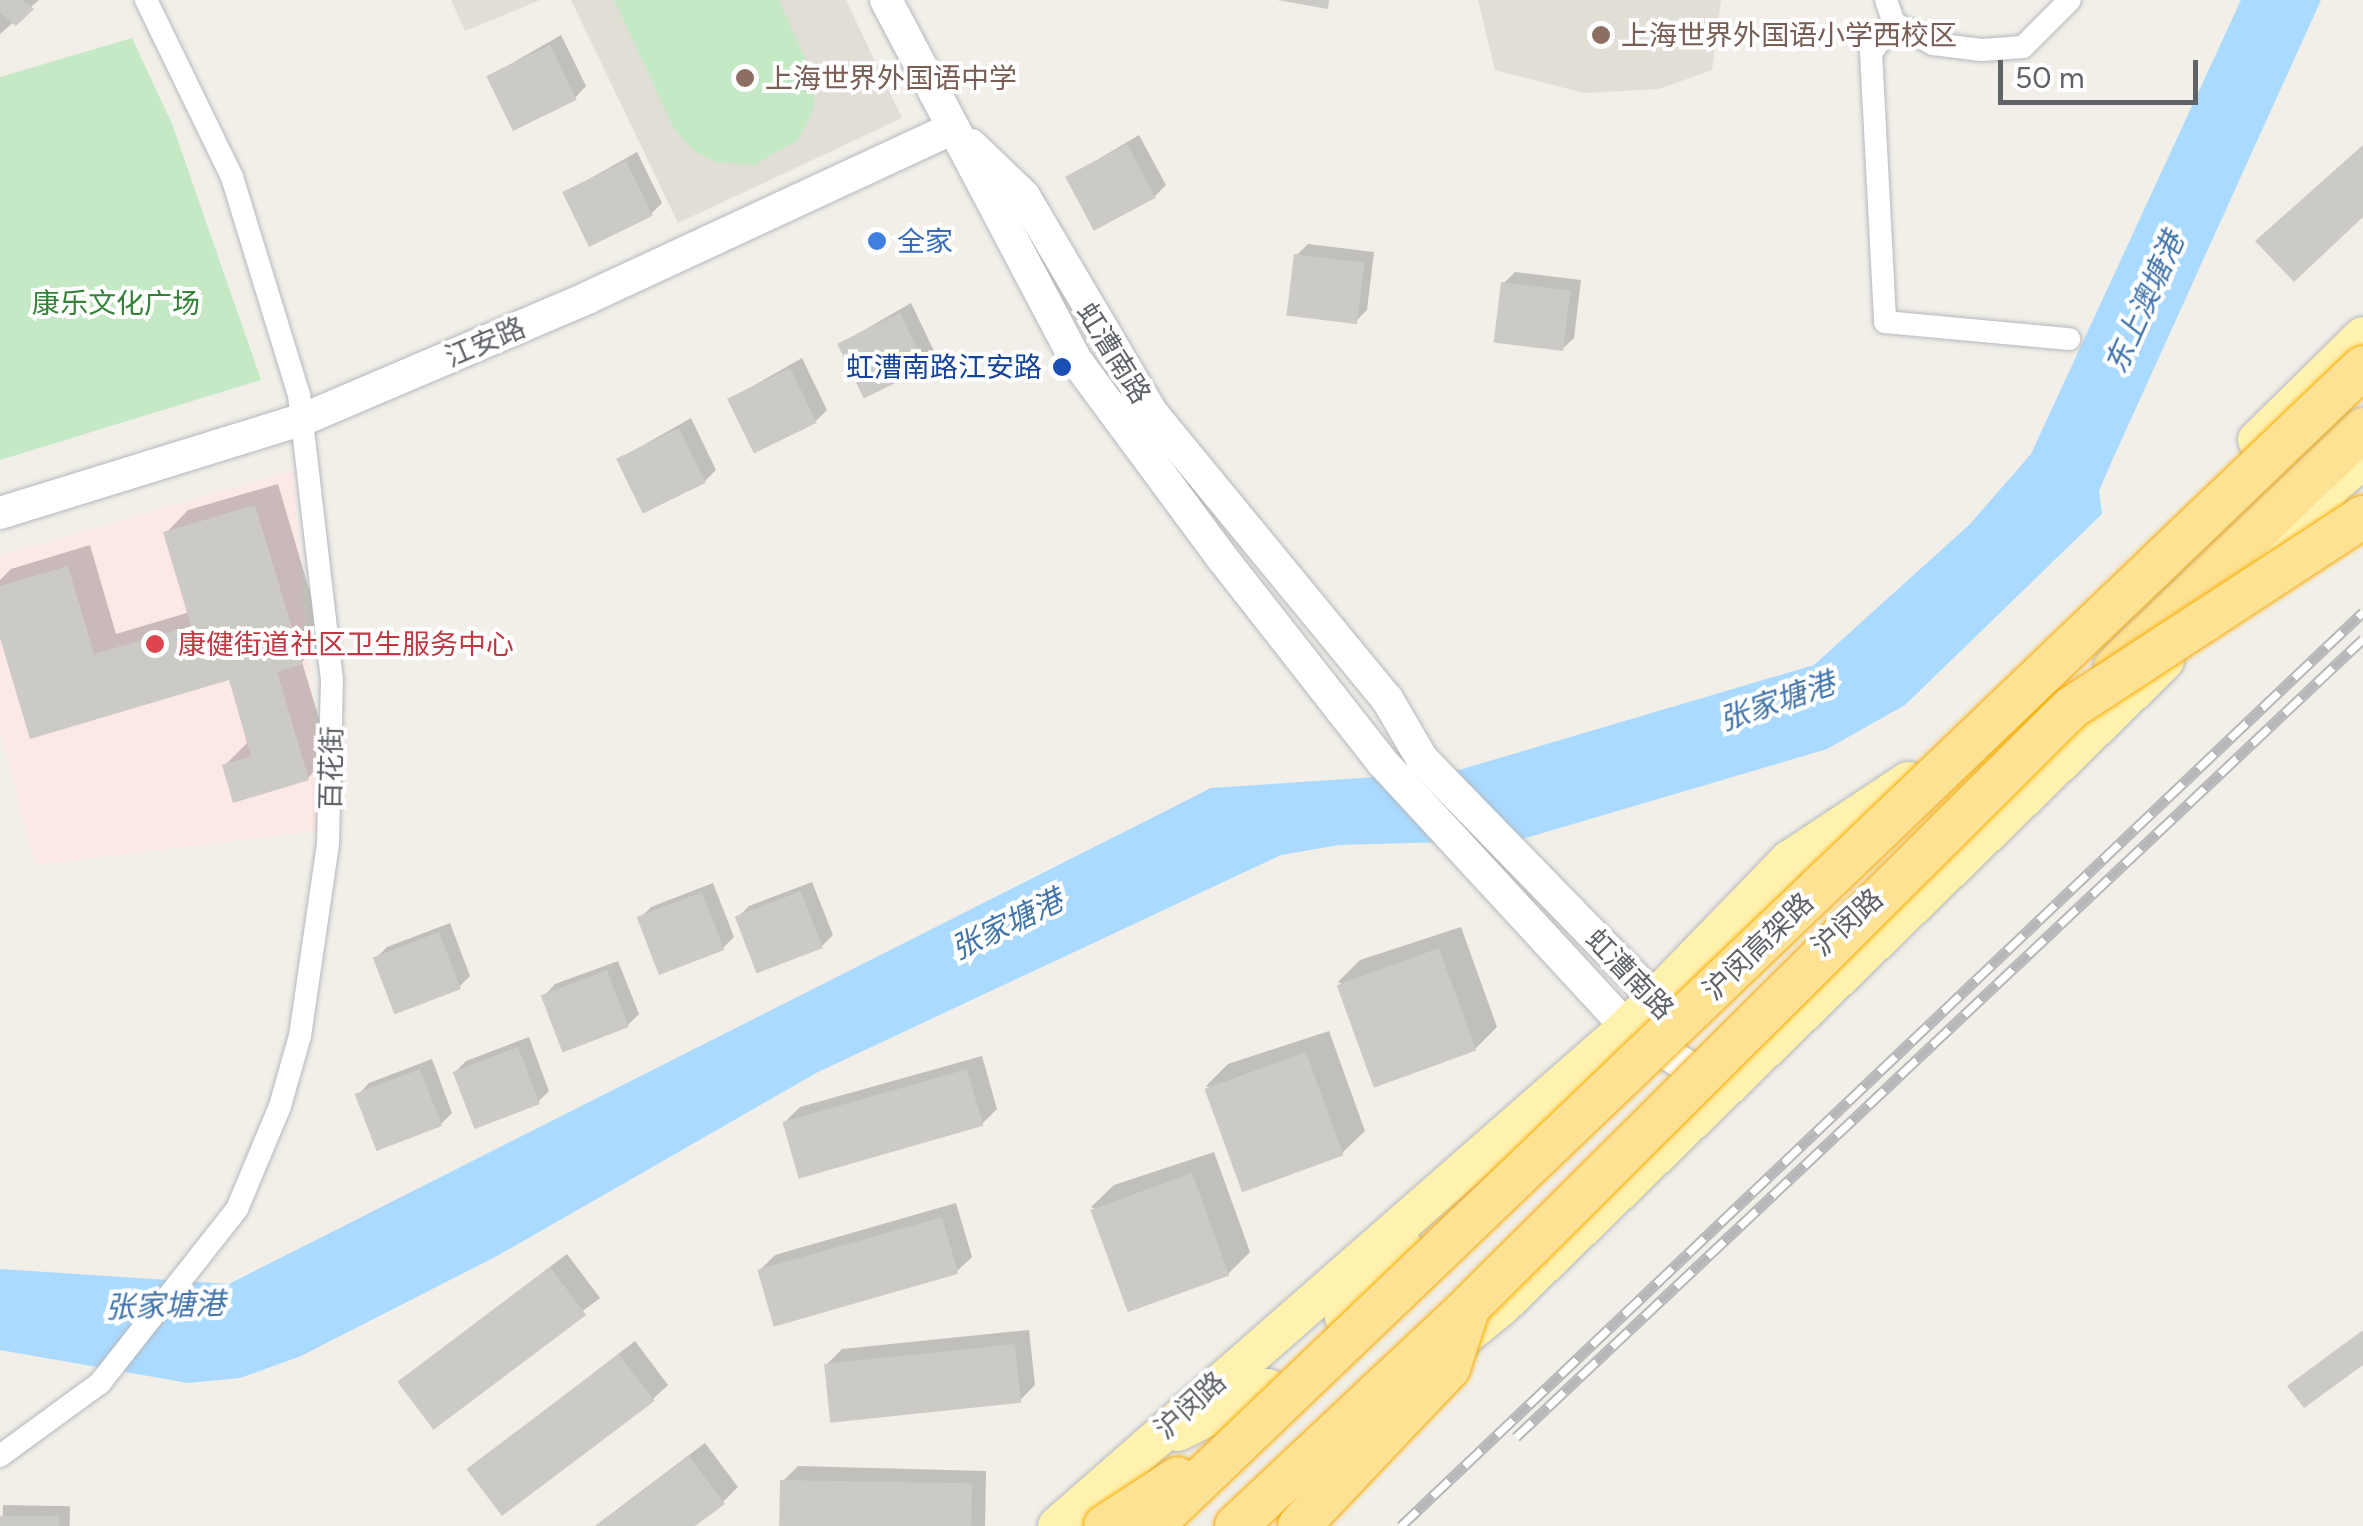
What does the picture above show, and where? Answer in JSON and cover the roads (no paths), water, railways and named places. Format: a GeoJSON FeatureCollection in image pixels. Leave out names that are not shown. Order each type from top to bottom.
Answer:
{"type":"FeatureCollection","features":[{"type":"Feature","properties":{"kind":"highway","name":"沪闵高架路"},"geometry":{"type":"LineString","coordinates":[[1152,1526],[2363,367]]}},
{"type":"Feature","properties":{"kind":"highway","name":"沪闵高架路"},"geometry":{"type":"LineString","coordinates":[[1236,1526],[1470,1306],[2071,708],[2363,429]]}},
{"type":"Feature","properties":{"kind":"highway"},"geometry":{"type":"LineString","coordinates":[[2071,708],[2356,524]]}},
{"type":"Feature","properties":{"kind":"highway"},"geometry":{"type":"LineString","coordinates":[[1299,1526],[1449,1368],[1470,1306]]}},
{"type":"Feature","properties":{"kind":"highway"},"geometry":{"type":"LineString","coordinates":[[1105,1526],[1239,1443]]}},
{"type":"Feature","properties":{"kind":"main road","name":"虹漕南路"},"geometry":{"type":"LineString","coordinates":[[886,0],[1076,360],[1384,763],[1635,1034],[1694,1062]]}},
{"type":"Feature","properties":{"kind":"main road","name":"江安路"},"geometry":{"type":"LineString","coordinates":[[0,514],[304,419],[588,298],[953,128]]}},
{"type":"Feature","properties":{"kind":"main road","name":"虹漕南路"},"geometry":{"type":"LineString","coordinates":[[953,128],[1024,196],[1151,412],[1387,699],[1422,758],[1503,848],[1664,1006],[1694,1062],[1721,1089]]}},
{"type":"Feature","properties":{"kind":"main road","name":"沪闵路"},"geometry":{"type":"LineString","coordinates":[[1127,1526],[1664,1006],[1789,860],[1908,781],[2363,336]]}},
{"type":"Feature","properties":{"kind":"main road","name":"沪闵路"},"geometry":{"type":"LineString","coordinates":[[1400,1390],[1478,1287],[1694,1062],[2363,459]]}},
{"type":"Feature","properties":{"kind":"main road","name":"沪闵路"},"geometry":{"type":"LineString","coordinates":[[1256,1526],[1400,1390],[1501,1307],[1721,1089],[2246,584],[2330,490]]}},
{"type":"Feature","properties":{"kind":"main road","name":"沪闵路"},"geometry":{"type":"LineString","coordinates":[[1057,1526],[1464,1171],[1635,1034]]}},
{"type":"Feature","properties":{"kind":"main road","name":"沪闵路"},"geometry":{"type":"LineString","coordinates":[[1344,1317],[1464,1171]]}},
{"type":"Feature","properties":{"kind":"main road"},"geometry":{"type":"LineString","coordinates":[[1140,1451],[1268,1388]]}},
{"type":"Feature","properties":{"kind":"street","name":"百花街"},"geometry":{"type":"LineString","coordinates":[[0,1456],[100,1383],[237,1209],[280,1106],[300,1036],[325,875],[332,680],[304,419],[232,177],[146,0]]}},
{"type":"Feature","properties":{"kind":"street"},"geometry":{"type":"LineString","coordinates":[[1886,0],[1894,24],[1933,44],[2022,47],[2070,0]]}},
{"type":"Feature","properties":{"kind":"street"},"geometry":{"type":"LineString","coordinates":[[1894,24],[1871,52],[1885,322],[2070,338]]}},
{"type":"Feature","properties":{"kind":"water"},"geometry":{"type":"Polygon","coordinates":[[[2241,0],[2321,0],[2099,491],[2102,514],[1905,705],[1827,749],[1519,840],[1339,845],[1281,855],[818,1072],[497,1256],[301,1356],[240,1378],[188,1383],[0,1350],[0,1269],[229,1284],[1211,788],[1452,772],[1814,665],[1970,524],[2031,454],[2241,0]]]}},
{"type":"Feature","properties":{"kind":"railway"},"geometry":{"type":"LineString","coordinates":[[1401,1526],[2363,612]]}},
{"type":"Feature","properties":{"kind":"railway"},"geometry":{"type":"LineString","coordinates":[[1516,1437],[2363,639]]}},
{"type":"Feature","properties":{"kind":"place","name":"上海世界外国语小学西校区"},"geometry":{"type":"Point","coordinates":[1601,35]}},
{"type":"Feature","properties":{"kind":"place","name":"上海世界外国语中学"},"geometry":{"type":"Point","coordinates":[745,78]}},
{"type":"Feature","properties":{"kind":"place","name":"全家"},"geometry":{"type":"Point","coordinates":[877,241]}},
{"type":"Feature","properties":{"kind":"place","name":"虹漕南路江安路"},"geometry":{"type":"Point","coordinates":[1062,367]}},
{"type":"Feature","properties":{"kind":"place","name":"康健街道社区卫生服务中心"},"geometry":{"type":"Point","coordinates":[155,644]}},
{"type":"Feature","properties":{"kind":"park label","name":"康乐文化广场"},"geometry":{"type":"Point","coordinates":[116,303]}},
{"type":"Feature","properties":{"kind":"water label","name":"东上澳塘港"},"geometry":{"type":"Point","coordinates":[2145,303]}},
{"type":"Feature","properties":{"kind":"water label","name":"张家塘港"},"geometry":{"type":"Point","coordinates":[1777,702]}},
{"type":"Feature","properties":{"kind":"water label","name":"张家塘港"},"geometry":{"type":"Point","coordinates":[1007,925]}},
{"type":"Feature","properties":{"kind":"water label","name":"张家塘港"},"geometry":{"type":"Point","coordinates":[165,1306]}}]}
